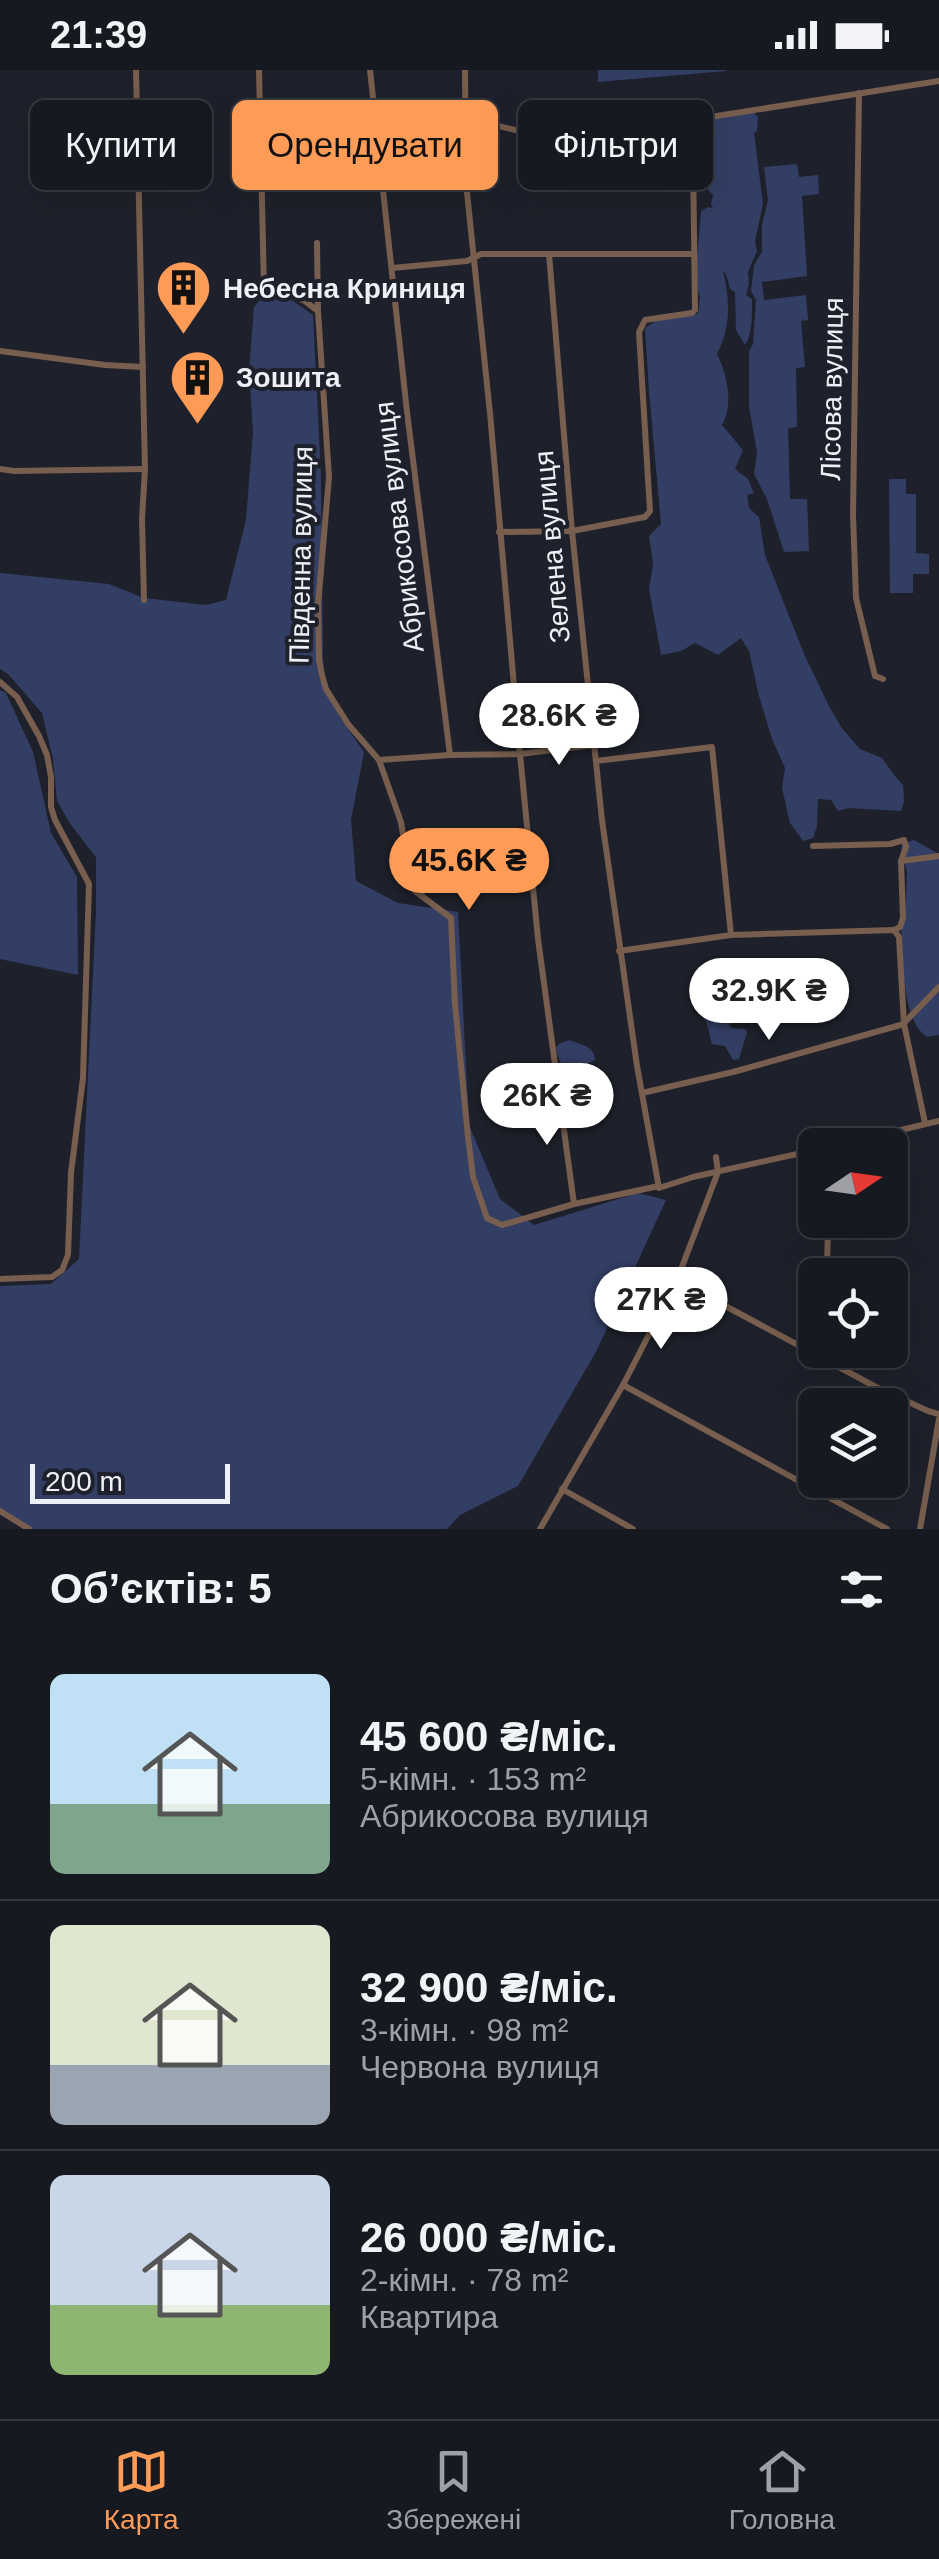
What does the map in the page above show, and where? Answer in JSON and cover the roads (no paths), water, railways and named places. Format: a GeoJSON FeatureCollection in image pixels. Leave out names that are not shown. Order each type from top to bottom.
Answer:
{"type":"FeatureCollection","features":[{"type":"Feature","properties":{"kind":"street"},"geometry":{"type":"LineString","coordinates":[[136,70],[144,600]]}},
{"type":"Feature","properties":{"kind":"street"},"geometry":{"type":"LineString","coordinates":[[258,70],[264,288],[304,301],[318,310]]}},
{"type":"Feature","properties":{"kind":"street","name":"Абрикосова вулиця"},"geometry":{"type":"LineString","coordinates":[[370,70],[450,755]]}},
{"type":"Feature","properties":{"kind":"street"},"geometry":{"type":"LineString","coordinates":[[465,70],[466,100]]}},
{"type":"Feature","properties":{"kind":"street"},"geometry":{"type":"LineString","coordinates":[[713,116],[939,81]]}},
{"type":"Feature","properties":{"kind":"street","name":"Лісова вулиця"},"geometry":{"type":"LineString","coordinates":[[859,93],[853,515],[856,598],[875,676],[883,679]]}},
{"type":"Feature","properties":{"kind":"street"},"geometry":{"type":"LineString","coordinates":[[467,190],[538,939],[574,1204]]}},
{"type":"Feature","properties":{"kind":"street"},"geometry":{"type":"LineString","coordinates":[[499,532],[572,532],[645,517],[650,512],[639,332],[645,320],[695,310],[692,190]]}},
{"type":"Feature","properties":{"kind":"street","name":"Південна вулиця"},"geometry":{"type":"LineString","coordinates":[[317,243],[328,476],[318,605],[319,660],[326,689],[348,724],[379,760]]}},
{"type":"Feature","properties":{"kind":"street"},"geometry":{"type":"LineString","coordinates":[[392,268],[467,261],[481,254],[693,254]]}},
{"type":"Feature","properties":{"kind":"street","name":"Зелена вулиця"},"geometry":{"type":"LineString","coordinates":[[549,254],[594,745],[620,952],[659,1186]]}},
{"type":"Feature","properties":{"kind":"street"},"geometry":{"type":"LineString","coordinates":[[0,351],[143,367]]}},
{"type":"Feature","properties":{"kind":"street"},"geometry":{"type":"LineString","coordinates":[[0,470],[145,468]]}},
{"type":"Feature","properties":{"kind":"street"},"geometry":{"type":"LineString","coordinates":[[0,682],[17,697],[40,736],[51,777],[55,820],[89,884],[83,1078],[68,1255],[62,1270],[52,1277],[0,1279]]}},
{"type":"Feature","properties":{"kind":"street"},"geometry":{"type":"LineString","coordinates":[[594,745],[520,754],[379,760],[401,822],[415,891],[451,918],[473,1177],[487,1218],[502,1224],[798,1154]]}},
{"type":"Feature","properties":{"kind":"street"},"geometry":{"type":"LineString","coordinates":[[596,761],[712,747],[731,935]]}},
{"type":"Feature","properties":{"kind":"street"},"geometry":{"type":"LineString","coordinates":[[620,952],[731,935],[900,927],[904,840],[890,844],[812,846]]}},
{"type":"Feature","properties":{"kind":"street"},"geometry":{"type":"LineString","coordinates":[[901,861],[939,856]]}},
{"type":"Feature","properties":{"kind":"street"},"geometry":{"type":"LineString","coordinates":[[894,930],[899,937],[904,1024],[925,1124]]}},
{"type":"Feature","properties":{"kind":"street"},"geometry":{"type":"LineString","coordinates":[[642,1093],[904,1024],[939,987]]}},
{"type":"Feature","properties":{"kind":"street"},"geometry":{"type":"LineString","coordinates":[[908,1128],[939,1121]]}},
{"type":"Feature","properties":{"kind":"street"},"geometry":{"type":"LineString","coordinates":[[540,1529],[623,1386],[678,1280],[718,1172],[716,1157]]}},
{"type":"Feature","properties":{"kind":"street"},"geometry":{"type":"LineString","coordinates":[[707,1176],[712,1178],[712,1185]]}},
{"type":"Feature","properties":{"kind":"street"},"geometry":{"type":"LineString","coordinates":[[678,1280],[798,1345]]}},
{"type":"Feature","properties":{"kind":"street"},"geometry":{"type":"LineString","coordinates":[[840,1368],[939,1416],[920,1529]]}},
{"type":"Feature","properties":{"kind":"street"},"geometry":{"type":"LineString","coordinates":[[623,1386],[887,1529]]}},
{"type":"Feature","properties":{"kind":"street"},"geometry":{"type":"LineString","coordinates":[[562,1490],[633,1529]]}},
{"type":"Feature","properties":{"kind":"street"},"geometry":{"type":"LineString","coordinates":[[0,1511],[29,1529]]}},
{"type":"Feature","properties":{"kind":"place","name":"Небесна Криниця"},"geometry":{"type":"Point","coordinates":[184,337]}},
{"type":"Feature","properties":{"kind":"place","name":"Зошита"},"geometry":{"type":"Point","coordinates":[197,426]}}]}
